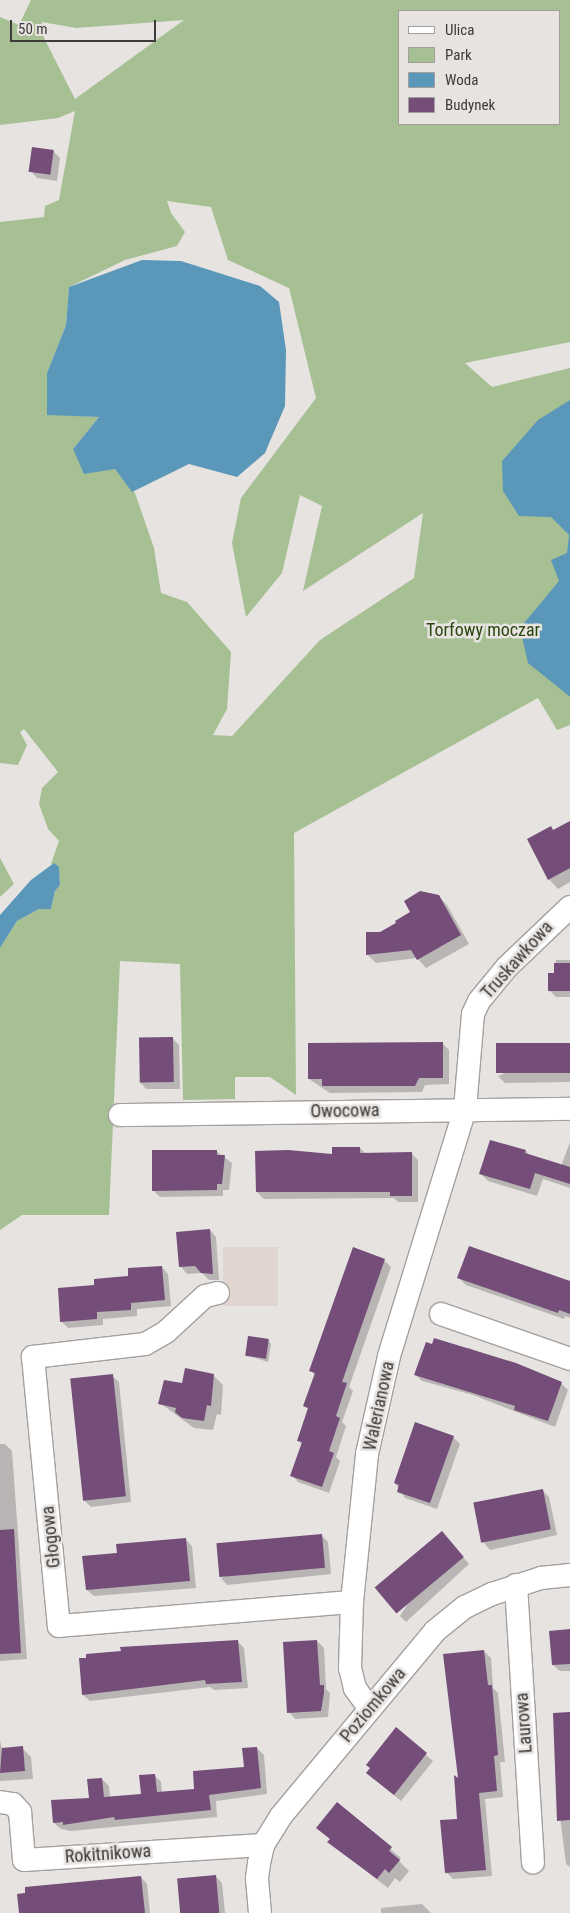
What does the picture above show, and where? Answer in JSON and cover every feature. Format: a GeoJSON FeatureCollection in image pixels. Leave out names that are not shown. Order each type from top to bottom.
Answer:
{"type":"FeatureCollection","features":[{"type":"Feature","properties":{"kind":"street","name":"Truskawkowa"},"geometry":{"type":"LineString","coordinates":[[465,1109],[470,1035],[479,1000],[534,939],[570,907]]}},
{"type":"Feature","properties":{"kind":"street","name":"Owocowa"},"geometry":{"type":"LineString","coordinates":[[120,1114],[570,1108]]}},
{"type":"Feature","properties":{"kind":"street","name":"Walerianowa"},"geometry":{"type":"LineString","coordinates":[[370,1708],[355,1688],[350,1668],[352,1602],[368,1454],[383,1384],[465,1109]]}},
{"type":"Feature","properties":{"kind":"street","name":"Głogowa"},"geometry":{"type":"LineString","coordinates":[[218,1293],[205,1296],[166,1332],[145,1344],[33,1358],[60,1626],[352,1602]]}},
{"type":"Feature","properties":{"kind":"street"},"geometry":{"type":"LineString","coordinates":[[441,1314],[570,1358]]}},
{"type":"Feature","properties":{"kind":"street","name":"Poziomkowa"},"geometry":{"type":"LineString","coordinates":[[260,1913],[256,1878],[263,1844],[281,1816],[435,1631],[465,1607],[516,1585],[541,1578],[570,1575]]}},
{"type":"Feature","properties":{"kind":"street","name":"Laurowa"},"geometry":{"type":"LineString","coordinates":[[516,1585],[533,1862]]}},
{"type":"Feature","properties":{"kind":"street","name":"Rokitnikowa"},"geometry":{"type":"LineString","coordinates":[[0,1802],[13,1804],[20,1812],[24,1860],[263,1844]]}},
{"type":"Feature","properties":{"kind":"shaded area"},"geometry":{"type":"Polygon","coordinates":[[[223,1247],[278,1247],[278,1306],[223,1306],[223,1247]]]}},
{"type":"Feature","properties":{"kind":"green space","name":"Torfowy moczar"},"geometry":{"type":"Polygon","coordinates":[[[31,0],[570,0],[570,342],[465,363],[492,387],[570,368],[570,725],[557,730],[538,698],[294,833],[296,1095],[270,1077],[235,1077],[235,1099],[183,1100],[180,964],[120,961],[109,1215],[22,1215],[0,1230],[0,948],[17,921],[39,909],[51,909],[55,891],[60,885],[59,867],[51,864],[59,841],[48,829],[39,804],[42,788],[58,772],[24,729],[20,732],[27,745],[18,765],[0,763],[0,222],[44,217],[45,206],[59,200],[75,111],[58,118],[0,125],[0,17],[19,25],[31,0]],[[184,20],[76,28],[42,22],[44,38],[75,99],[184,20]],[[167,201],[171,213],[185,232],[177,246],[125,260],[69,287],[66,325],[47,373],[47,414],[99,417],[73,449],[115,469],[135,493],[154,548],[161,593],[187,602],[231,652],[227,709],[213,735],[232,736],[320,640],[414,578],[423,513],[303,591],[322,506],[300,495],[282,573],[246,617],[232,543],[241,498],[316,398],[289,288],[228,260],[211,207],[167,201]]]}},
{"type":"Feature","properties":{"kind":"green space"},"geometry":{"type":"Polygon","coordinates":[[[0,858],[14,884],[0,897],[0,858]]]}},
{"type":"Feature","properties":{"kind":"water"},"geometry":{"type":"Polygon","coordinates":[[[142,260],[181,261],[260,286],[279,302],[286,350],[285,406],[265,453],[237,477],[189,464],[132,492],[115,469],[84,474],[73,449],[99,417],[47,415],[47,373],[66,325],[69,287],[142,260]]]}},
{"type":"Feature","properties":{"kind":"water"},"geometry":{"type":"Polygon","coordinates":[[[570,400],[569,696],[528,663],[520,628],[559,581],[551,560],[567,553],[569,535],[551,517],[519,516],[503,491],[502,461],[538,420],[570,400]]]}},
{"type":"Feature","properties":{"kind":"water"},"geometry":{"type":"Polygon","coordinates":[[[54,863],[59,867],[60,885],[55,891],[51,909],[39,909],[17,921],[0,948],[0,915],[31,880],[54,863]]]}},
{"type":"Feature","properties":{"kind":"building"},"geometry":{"type":"Polygon","coordinates":[[[32,147],[54,150],[50,175],[29,172],[32,147]]]}},
{"type":"Feature","properties":{"kind":"building"},"geometry":{"type":"Polygon","coordinates":[[[570,821],[570,868],[548,880],[527,839],[551,826],[553,830],[570,821]]]}},
{"type":"Feature","properties":{"kind":"building"},"geometry":{"type":"Polygon","coordinates":[[[420,891],[439,895],[461,935],[417,960],[411,950],[366,955],[366,932],[380,932],[396,923],[395,921],[410,912],[404,901],[420,891]]]}},
{"type":"Feature","properties":{"kind":"building"},"geometry":{"type":"Polygon","coordinates":[[[554,963],[570,963],[570,991],[548,991],[548,973],[554,973],[554,963]]]}},
{"type":"Feature","properties":{"kind":"building"},"geometry":{"type":"Polygon","coordinates":[[[173,1037],[174,1082],[140,1083],[139,1038],[173,1037]]]}},
{"type":"Feature","properties":{"kind":"building"},"geometry":{"type":"Polygon","coordinates":[[[443,1042],[443,1078],[419,1078],[415,1086],[322,1086],[322,1079],[308,1079],[308,1043],[443,1042]]]}},
{"type":"Feature","properties":{"kind":"building"},"geometry":{"type":"Polygon","coordinates":[[[496,1043],[570,1043],[570,1073],[496,1073],[496,1043]]]}},
{"type":"Feature","properties":{"kind":"building"},"geometry":{"type":"Polygon","coordinates":[[[490,1140],[526,1150],[525,1153],[570,1167],[570,1184],[535,1173],[530,1189],[479,1174],[490,1140]]]}},
{"type":"Feature","properties":{"kind":"building"},"geometry":{"type":"Polygon","coordinates":[[[332,1147],[360,1147],[360,1153],[412,1152],[412,1196],[390,1196],[390,1192],[256,1192],[255,1151],[288,1150],[332,1154],[332,1147]]]}},
{"type":"Feature","properties":{"kind":"building"},"geometry":{"type":"Polygon","coordinates":[[[152,1150],[217,1150],[217,1155],[225,1155],[222,1184],[217,1184],[217,1190],[152,1191],[152,1150]]]}},
{"type":"Feature","properties":{"kind":"building"},"geometry":{"type":"Polygon","coordinates":[[[210,1229],[213,1274],[201,1273],[195,1266],[179,1267],[176,1232],[210,1229]]]}},
{"type":"Feature","properties":{"kind":"building"},"geometry":{"type":"Polygon","coordinates":[[[469,1246],[570,1281],[570,1314],[559,1310],[558,1313],[457,1278],[469,1246]]]}},
{"type":"Feature","properties":{"kind":"building"},"geometry":{"type":"Polygon","coordinates":[[[353,1247],[385,1259],[342,1382],[347,1383],[336,1416],[340,1418],[329,1451],[334,1453],[322,1487],[290,1476],[302,1442],[297,1441],[308,1408],[303,1406],[315,1373],[309,1371],[353,1247]]]}},
{"type":"Feature","properties":{"kind":"building"},"geometry":{"type":"Polygon","coordinates":[[[162,1266],[165,1300],[131,1303],[131,1310],[97,1312],[97,1319],[60,1322],[58,1288],[94,1285],[94,1279],[128,1276],[128,1268],[162,1266]]]}},
{"type":"Feature","properties":{"kind":"building"},"geometry":{"type":"Polygon","coordinates":[[[248,1336],[269,1339],[266,1359],[245,1356],[248,1336]]]}},
{"type":"Feature","properties":{"kind":"building"},"geometry":{"type":"Polygon","coordinates":[[[434,1338],[516,1363],[562,1382],[548,1421],[514,1410],[515,1406],[414,1375],[426,1342],[432,1344],[434,1338]]]}},
{"type":"Feature","properties":{"kind":"building"},"geometry":{"type":"Polygon","coordinates":[[[185,1368],[214,1374],[211,1406],[207,1405],[204,1421],[182,1418],[175,1412],[176,1408],[158,1404],[164,1380],[182,1383],[185,1368]]]}},
{"type":"Feature","properties":{"kind":"building"},"geometry":{"type":"Polygon","coordinates":[[[113,1374],[126,1496],[83,1501],[70,1378],[113,1374]]]}},
{"type":"Feature","properties":{"kind":"building"},"geometry":{"type":"Polygon","coordinates":[[[415,1422],[454,1436],[430,1503],[397,1492],[399,1485],[394,1483],[415,1422]]]}},
{"type":"Feature","properties":{"kind":"building"},"geometry":{"type":"Polygon","coordinates":[[[543,1489],[551,1529],[481,1543],[473,1503],[543,1489]]]}},
{"type":"Feature","properties":{"kind":"building"},"geometry":{"type":"Polygon","coordinates":[[[14,1529],[21,1653],[0,1654],[0,1530],[14,1529]]]}},
{"type":"Feature","properties":{"kind":"building"},"geometry":{"type":"Polygon","coordinates":[[[442,1531],[464,1557],[396,1614],[375,1588],[442,1531]]]}},
{"type":"Feature","properties":{"kind":"building"},"geometry":{"type":"Polygon","coordinates":[[[322,1534],[325,1568],[219,1577],[216,1543],[322,1534]]]}},
{"type":"Feature","properties":{"kind":"building"},"geometry":{"type":"Polygon","coordinates":[[[186,1538],[190,1581],[86,1590],[82,1556],[117,1553],[116,1544],[186,1538]]]}},
{"type":"Feature","properties":{"kind":"building"},"geometry":{"type":"Polygon","coordinates":[[[570,1629],[570,1664],[552,1665],[549,1631],[570,1629]]]}},
{"type":"Feature","properties":{"kind":"building"},"geometry":{"type":"Polygon","coordinates":[[[238,1640],[242,1682],[206,1684],[205,1680],[82,1695],[79,1658],[86,1658],[86,1654],[121,1651],[120,1647],[238,1640]]]}},
{"type":"Feature","properties":{"kind":"building"},"geometry":{"type":"Polygon","coordinates":[[[317,1640],[320,1685],[324,1685],[321,1711],[287,1713],[283,1642],[317,1640]]]}},
{"type":"Feature","properties":{"kind":"building"},"geometry":{"type":"Polygon","coordinates":[[[484,1650],[488,1685],[492,1685],[498,1755],[494,1756],[497,1791],[479,1793],[486,1870],[445,1873],[440,1820],[457,1819],[454,1775],[458,1778],[443,1654],[484,1650]]]}},
{"type":"Feature","properties":{"kind":"building"},"geometry":{"type":"Polygon","coordinates":[[[570,1712],[570,1820],[557,1821],[553,1713],[570,1712]]]}},
{"type":"Feature","properties":{"kind":"building"},"geometry":{"type":"Polygon","coordinates":[[[396,1727],[427,1753],[394,1795],[366,1773],[370,1768],[366,1765],[396,1727]]]}},
{"type":"Feature","properties":{"kind":"building"},"geometry":{"type":"Polygon","coordinates":[[[23,1746],[25,1771],[0,1773],[2,1748],[23,1746]]]}},
{"type":"Feature","properties":{"kind":"building"},"geometry":{"type":"Polygon","coordinates":[[[257,1747],[261,1788],[209,1795],[211,1810],[115,1820],[114,1817],[63,1825],[63,1822],[53,1823],[51,1800],[89,1798],[87,1779],[102,1778],[104,1797],[141,1794],[139,1775],[155,1774],[157,1792],[194,1789],[193,1771],[244,1767],[242,1748],[257,1747]]]}},
{"type":"Feature","properties":{"kind":"building"},"geometry":{"type":"Polygon","coordinates":[[[337,1802],[392,1847],[389,1851],[400,1860],[389,1873],[385,1869],[377,1879],[327,1842],[330,1839],[316,1828],[337,1802]]]}},
{"type":"Feature","properties":{"kind":"building"},"geometry":{"type":"Polygon","coordinates":[[[216,1875],[219,1913],[180,1913],[177,1878],[216,1875]]]}},
{"type":"Feature","properties":{"kind":"building"},"geometry":{"type":"Polygon","coordinates":[[[141,1876],[145,1913],[19,1913],[17,1894],[25,1893],[25,1887],[141,1876]]]}}]}
